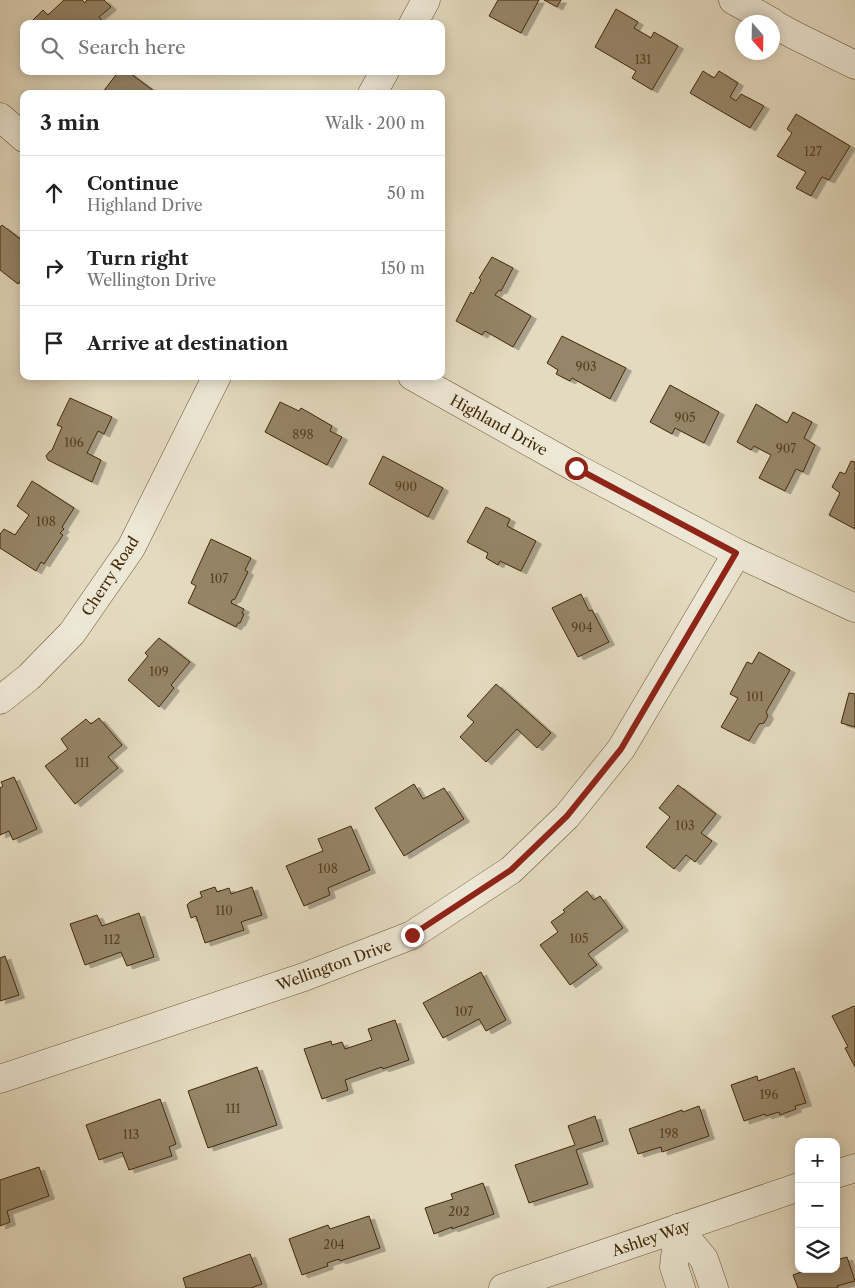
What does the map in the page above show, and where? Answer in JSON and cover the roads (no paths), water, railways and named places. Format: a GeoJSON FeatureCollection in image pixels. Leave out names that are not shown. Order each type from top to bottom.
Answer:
{"type":"FeatureCollection","features":[{"type":"Feature","properties":{"kind":"street"},"geometry":{"type":"LineString","coordinates":[[414,20],[426,0]]}},
{"type":"Feature","properties":{"kind":"street"},"geometry":{"type":"LineString","coordinates":[[733,0],[758,15]]}},
{"type":"Feature","properties":{"kind":"street"},"geometry":{"type":"LineString","coordinates":[[780,27],[855,65]]}},
{"type":"Feature","properties":{"kind":"street"},"geometry":{"type":"LineString","coordinates":[[374,90],[383,75]]}},
{"type":"Feature","properties":{"kind":"street"},"geometry":{"type":"LineString","coordinates":[[0,117],[20,134]]}},
{"type":"Feature","properties":{"kind":"street","name":"Cherry Road"},"geometry":{"type":"LineString","coordinates":[[0,700],[29,677],[72,633],[131,548],[215,380]]}},
{"type":"Feature","properties":{"kind":"street","name":"Highland Drive"},"geometry":{"type":"LineString","coordinates":[[419,380],[576,468],[736,553],[855,608]]}},
{"type":"Feature","properties":{"kind":"street","name":"Wellington Drive"},"geometry":{"type":"LineString","coordinates":[[0,1079],[304,977],[412,935],[511,870],[567,816],[621,749],[736,553]]}},
{"type":"Feature","properties":{"kind":"street"},"geometry":{"type":"LineString","coordinates":[[840,1173],[855,1168]]}},
{"type":"Feature","properties":{"kind":"street","name":"Ashley Way"},"geometry":{"type":"LineString","coordinates":[[504,1288],[795,1188]]}},
{"type":"Feature","properties":{"kind":"street"},"geometry":{"type":"LineString","coordinates":[[678,1228],[674,1267],[681,1288]]}},
{"type":"Feature","properties":{"kind":"street"},"geometry":{"type":"LineString","coordinates":[[678,1228],[704,1259],[714,1288]]}}]}
